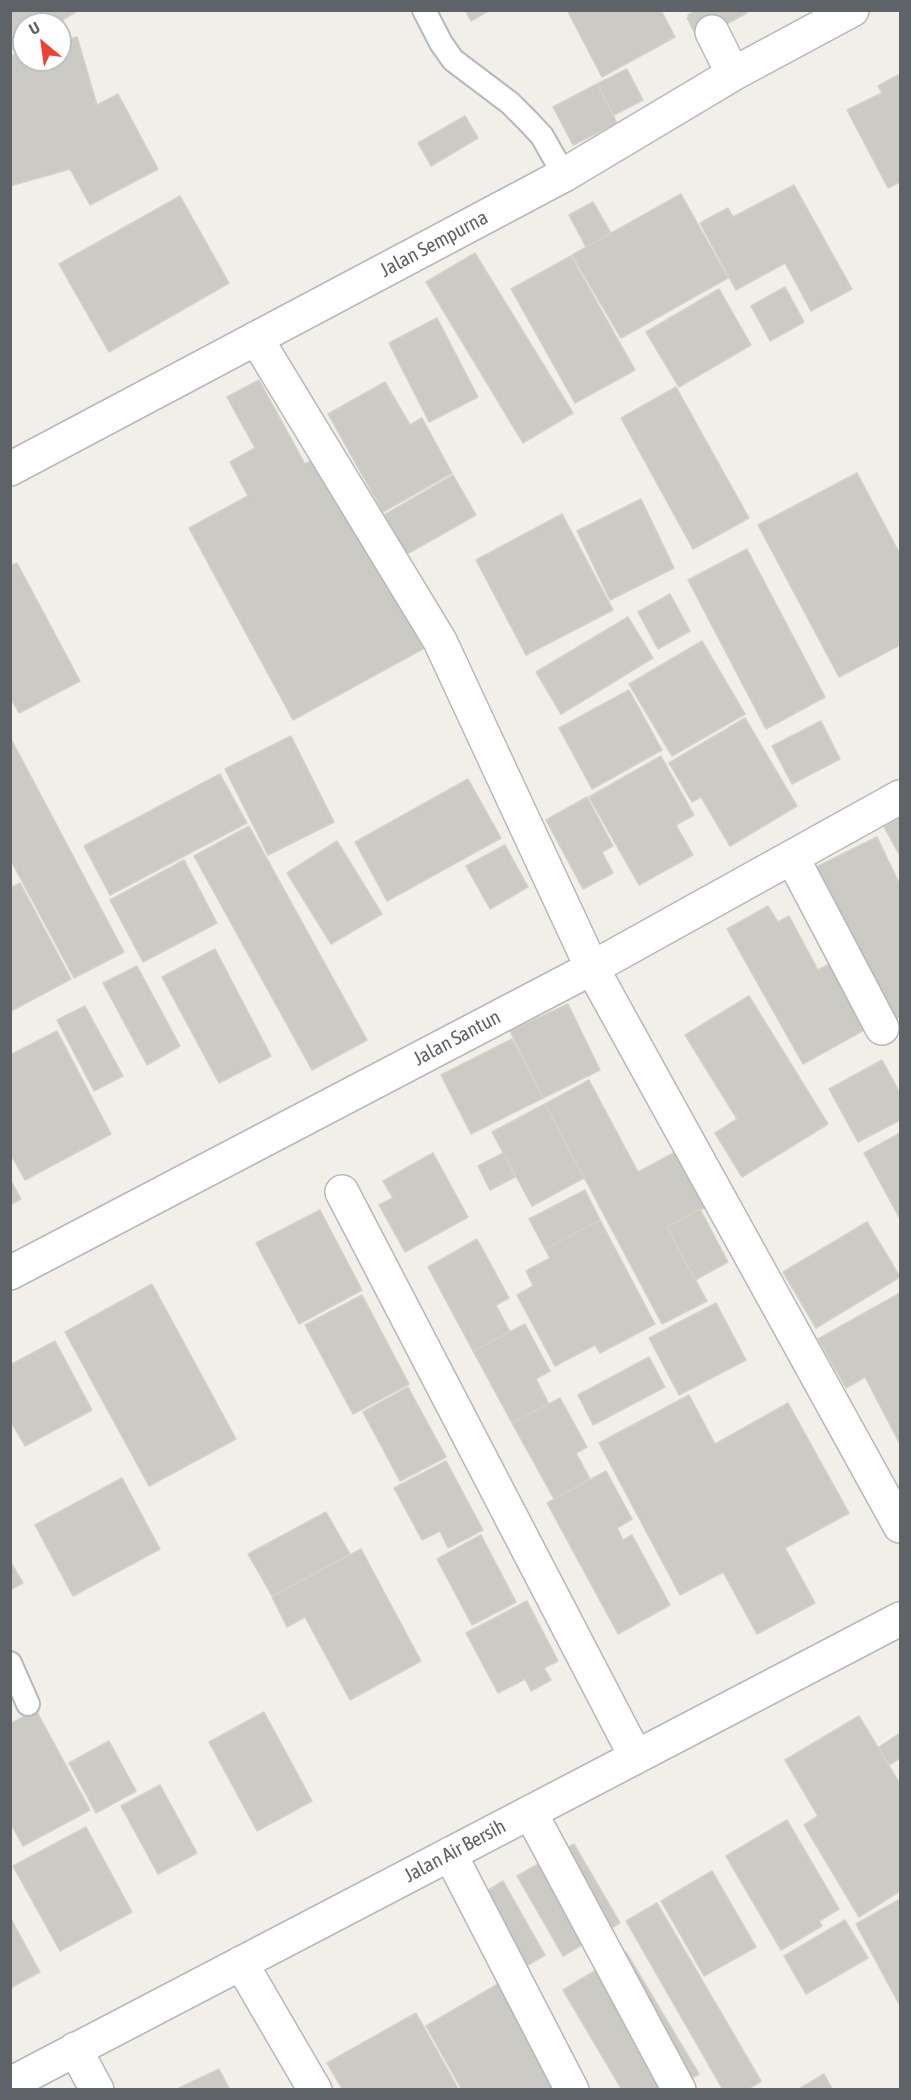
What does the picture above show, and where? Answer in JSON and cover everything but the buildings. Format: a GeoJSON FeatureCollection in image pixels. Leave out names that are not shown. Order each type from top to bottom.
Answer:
{"type":"FeatureCollection","features":[{"type":"Feature","properties":{"kind":"street","name":"Jalan Sempurna"},"geometry":{"type":"LineString","coordinates":[[10,469],[564,176],[733,74],[852,10]]}},
{"type":"Feature","properties":{"kind":"street"},"geometry":{"type":"LineString","coordinates":[[712,32],[733,74]]}},
{"type":"Feature","properties":{"kind":"street"},"geometry":{"type":"LineString","coordinates":[[256,338],[440,641],[592,968],[900,1526]]}},
{"type":"Feature","properties":{"kind":"street","name":"Jalan Santun"},"geometry":{"type":"LineString","coordinates":[[10,1273],[592,968],[900,797]]}},
{"type":"Feature","properties":{"kind":"street"},"geometry":{"type":"LineString","coordinates":[[792,857],[882,1028]]}},
{"type":"Feature","properties":{"kind":"street"},"geometry":{"type":"LineString","coordinates":[[342,1192],[636,1757]]}},
{"type":"Feature","properties":{"kind":"street","name":"Jalan Air Bersih"},"geometry":{"type":"LineString","coordinates":[[10,2084],[900,1619]]}},
{"type":"Feature","properties":{"kind":"street"},"geometry":{"type":"LineString","coordinates":[[530,1812],[679,2090]]}},
{"type":"Feature","properties":{"kind":"street"},"geometry":{"type":"LineString","coordinates":[[450,1854],[572,2090]]}},
{"type":"Feature","properties":{"kind":"street"},"geometry":{"type":"LineString","coordinates":[[241,1964],[315,2090]]}},
{"type":"Feature","properties":{"kind":"street"},"geometry":{"type":"LineString","coordinates":[[75,2049],[97,2090]]}},
{"type":"Feature","properties":{"kind":"lane"},"geometry":{"type":"LineString","coordinates":[[424,10],[441,43],[453,60],[510,103],[527,120],[542,136],[564,176]]}},
{"type":"Feature","properties":{"kind":"lane"},"geometry":{"type":"LineString","coordinates":[[10,1664],[28,1704]]}},
{"type":"Feature","properties":{"kind":"tunnel"},"geometry":{"type":"LineString","coordinates":[[701,10],[712,32]]}}]}
